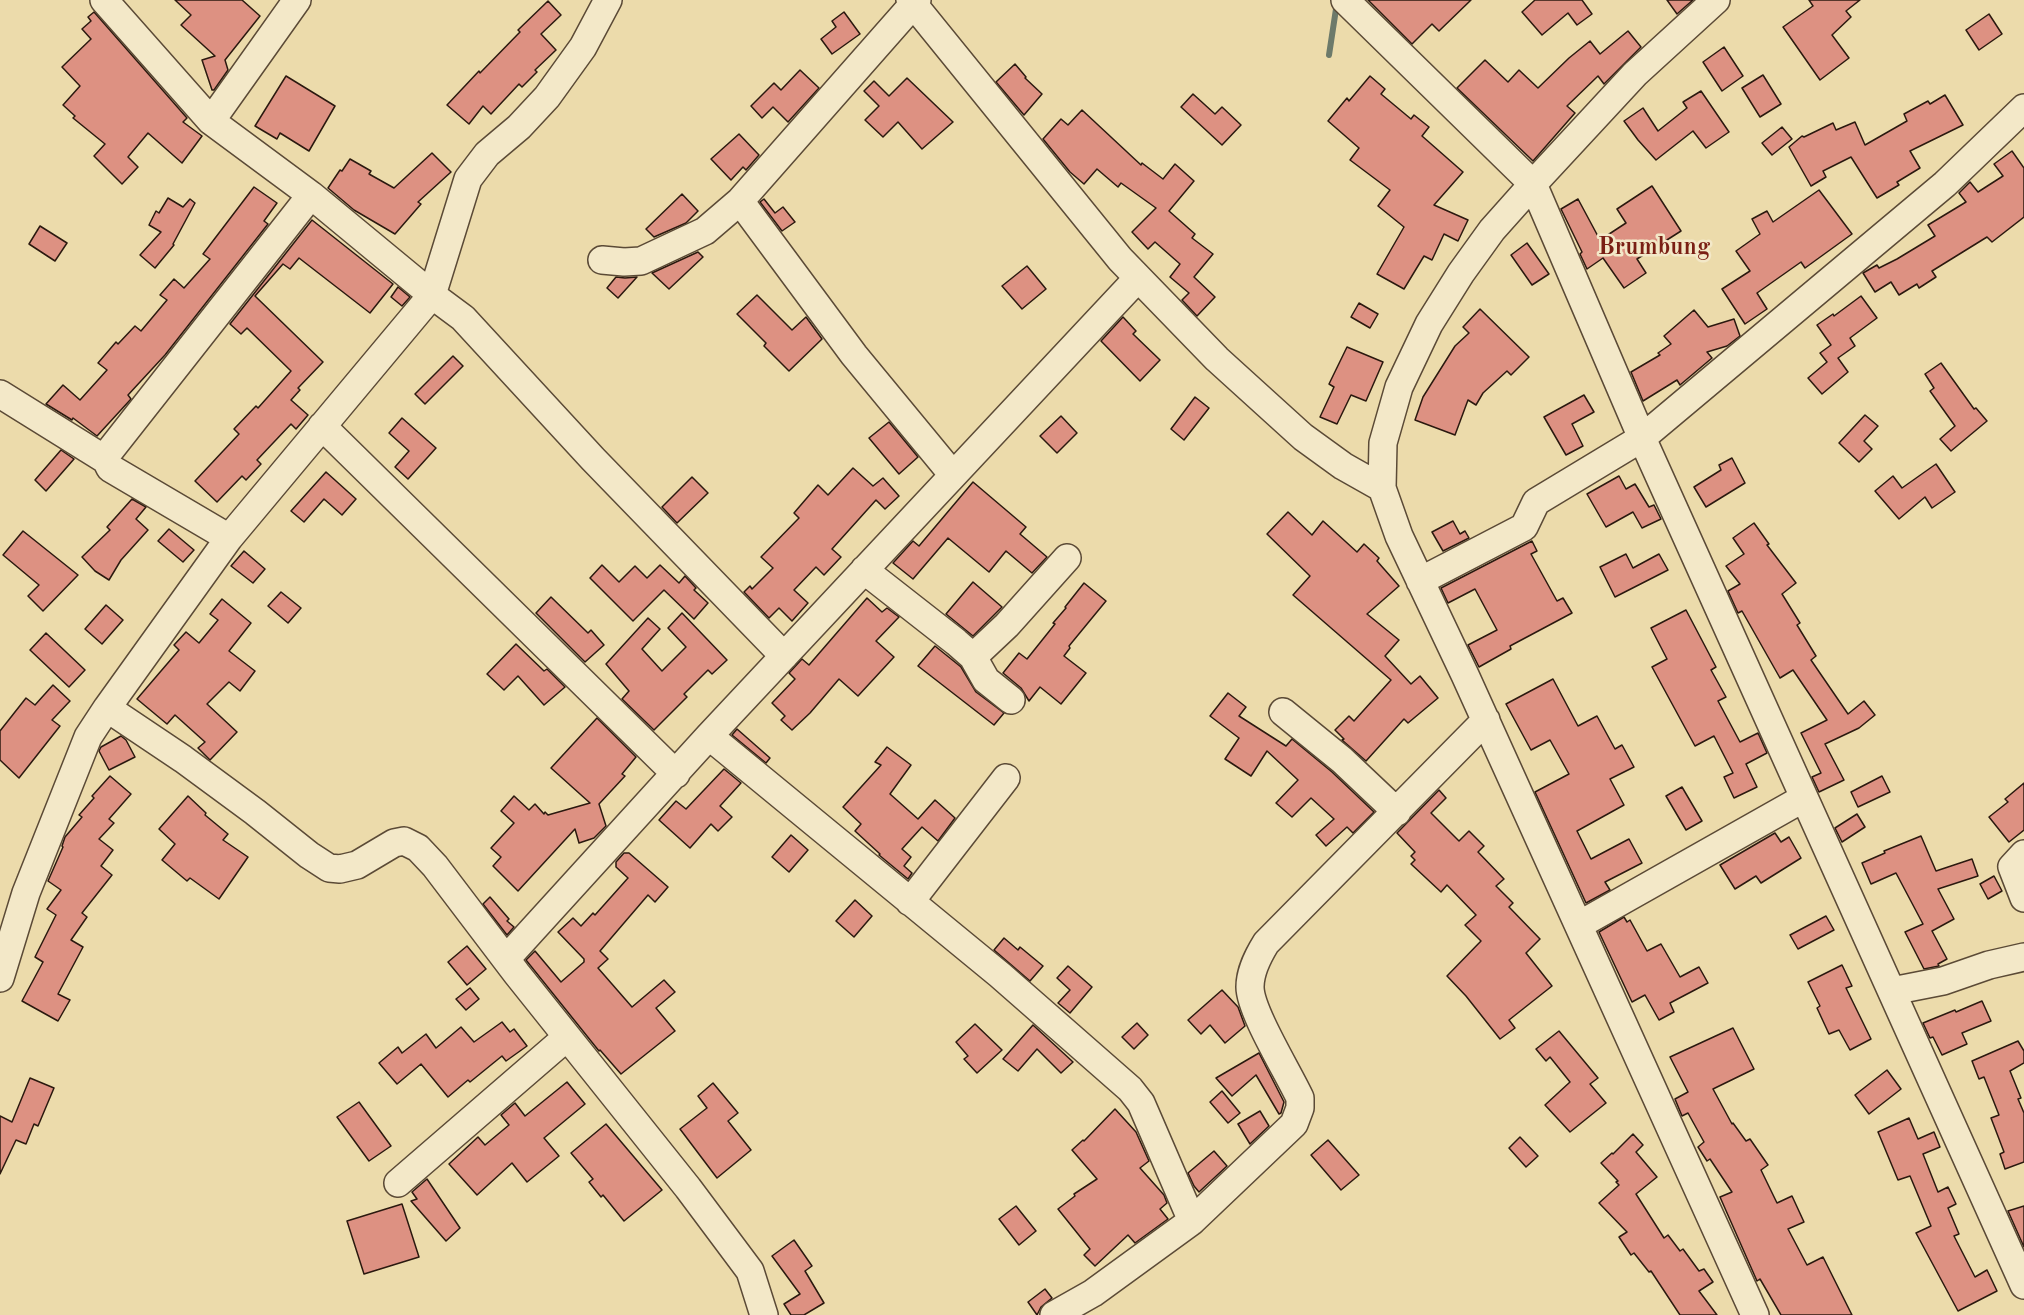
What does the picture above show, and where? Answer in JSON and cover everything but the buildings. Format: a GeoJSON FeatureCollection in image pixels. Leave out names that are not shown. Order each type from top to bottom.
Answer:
{"type":"FeatureCollection","features":[{"type":"Feature","properties":{"kind":"street"},"geometry":{"type":"LineString","coordinates":[[104,0],[211,121],[310,195],[432,295],[464,318],[593,459],[784,656]]}},
{"type":"Feature","properties":{"kind":"street"},"geometry":{"type":"LineString","coordinates":[[211,121],[297,0]]}},
{"type":"Feature","properties":{"kind":"street"},"geometry":{"type":"LineString","coordinates":[[0,978],[30,883],[88,737],[229,538],[432,295],[468,178],[487,154],[519,127],[547,97],[583,47],[608,0]]}},
{"type":"Feature","properties":{"kind":"street"},"geometry":{"type":"LineString","coordinates":[[1716,0],[1635,74],[1533,184],[1486,239],[1461,273],[1429,324],[1398,387],[1383,443],[1382,488],[1399,536],[1486,720],[1755,1315]]}},
{"type":"Feature","properties":{"kind":"street"},"geometry":{"type":"LineString","coordinates":[[602,260],[641,261],[705,231],[740,201],[913,1],[1120,259],[1138,278],[1217,359],[1303,437],[1343,466],[1382,488]]}},
{"type":"Feature","properties":{"kind":"street"},"geometry":{"type":"LineString","coordinates":[[1347,2],[1533,184],[1642,438],[2024,1285]]}},
{"type":"Feature","properties":{"kind":"street"},"geometry":{"type":"LineString","coordinates":[[1420,581],[1524,527],[1536,502],[1642,438],[1945,184],[2024,108]]}},
{"type":"Feature","properties":{"kind":"street"},"geometry":{"type":"LineString","coordinates":[[106,460],[108,453],[310,195]]}},
{"type":"Feature","properties":{"kind":"street"},"geometry":{"type":"LineString","coordinates":[[740,201],[854,355],[953,475]]}},
{"type":"Feature","properties":{"kind":"street"},"geometry":{"type":"LineString","coordinates":[[506,959],[709,736],[1138,278]]}},
{"type":"Feature","properties":{"kind":"street"},"geometry":{"type":"LineString","coordinates":[[0,394],[106,460],[110,468],[229,538]]}},
{"type":"Feature","properties":{"kind":"street"},"geometry":{"type":"LineString","coordinates":[[322,426],[676,774]]}},
{"type":"Feature","properties":{"kind":"street"},"geometry":{"type":"LineString","coordinates":[[973,657],[1007,625],[1067,558]]}},
{"type":"Feature","properties":{"kind":"street"},"geometry":{"type":"LineString","coordinates":[[864,570],[973,657],[986,680],[1011,700]]}},
{"type":"Feature","properties":{"kind":"street"},"geometry":{"type":"LineString","coordinates":[[107,708],[183,759],[329,868],[348,867],[394,843],[404,842],[418,848],[435,866],[567,1037],[688,1188],[750,1271],[764,1315]]}},
{"type":"Feature","properties":{"kind":"street"},"geometry":{"type":"LineString","coordinates":[[1282,712],[1342,760],[1397,812]]}},
{"type":"Feature","properties":{"kind":"street"},"geometry":{"type":"LineString","coordinates":[[1054,1315],[1093,1293],[1192,1221],[1294,1124],[1300,1108],[1300,1098],[1257,1013],[1250,988],[1257,957],[1266,943],[1486,720]]}},
{"type":"Feature","properties":{"kind":"street"},"geometry":{"type":"LineString","coordinates":[[709,736],[1000,975],[1130,1089],[1141,1103],[1192,1221]]}},
{"type":"Feature","properties":{"kind":"street"},"geometry":{"type":"LineString","coordinates":[[910,902],[1006,778]]}},
{"type":"Feature","properties":{"kind":"street"},"geometry":{"type":"LineString","coordinates":[[1579,925],[1804,798]]}},
{"type":"Feature","properties":{"kind":"street"},"geometry":{"type":"LineString","coordinates":[[2024,854],[2012,867],[2024,898]]}},
{"type":"Feature","properties":{"kind":"street"},"geometry":{"type":"LineString","coordinates":[[1892,992],[1943,981],[1989,965],[2024,957]]}},
{"type":"Feature","properties":{"kind":"street"},"geometry":{"type":"LineString","coordinates":[[398,1183],[567,1037]]}},
{"type":"Feature","properties":{"kind":"waterway"},"geometry":{"type":"LineString","coordinates":[[1329,55],[1336,9],[1341,5]]}},
{"type":"Feature","properties":{"kind":"district","name":"Brumbung"},"geometry":{"type":"Point","coordinates":[1654,248]}}]}
